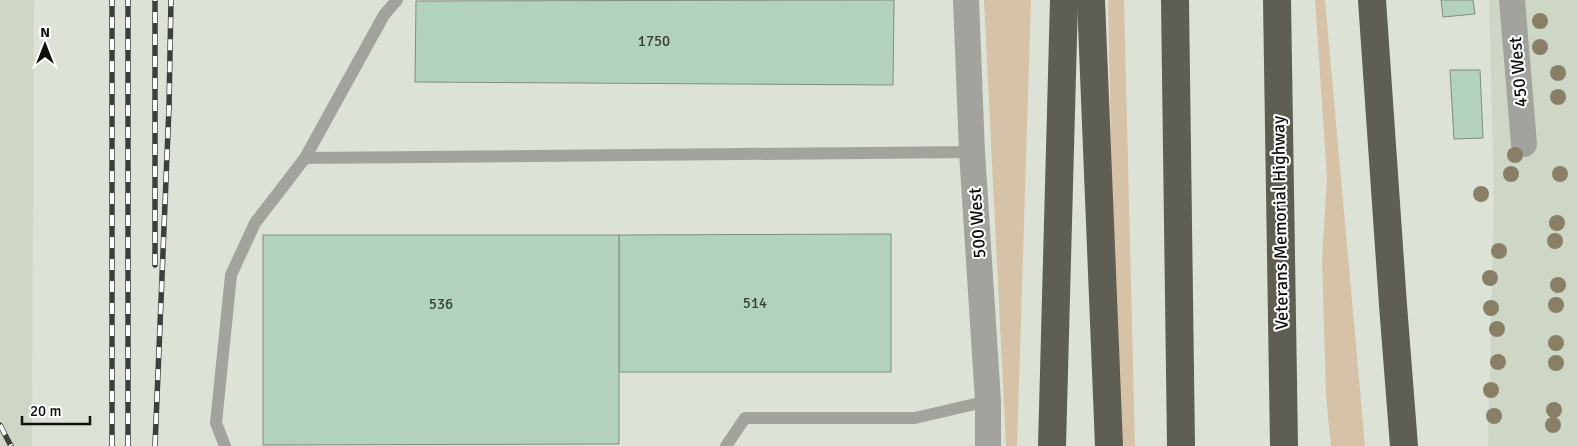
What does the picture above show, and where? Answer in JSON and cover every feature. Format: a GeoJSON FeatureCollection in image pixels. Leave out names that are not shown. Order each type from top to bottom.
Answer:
{"type":"FeatureCollection","features":[{"type":"Feature","properties":{"kind":"highway"},"geometry":{"type":"LineString","coordinates":[[1052,446],[1064,0]]}},
{"type":"Feature","properties":{"kind":"highway"},"geometry":{"type":"LineString","coordinates":[[1091,0],[1109,446]]}},
{"type":"Feature","properties":{"kind":"highway"},"geometry":{"type":"LineString","coordinates":[[1175,0],[1181,446]]}},
{"type":"Feature","properties":{"kind":"highway","name":"Veterans Memorial Highway"},"geometry":{"type":"LineString","coordinates":[[1277,0],[1284,446]]}},
{"type":"Feature","properties":{"kind":"highway"},"geometry":{"type":"LineString","coordinates":[[1372,0],[1404,446]]}},
{"type":"Feature","properties":{"kind":"highway"},"geometry":{"type":"LineString","coordinates":[[1393,305],[1393,446]]}},
{"type":"Feature","properties":{"kind":"highway"},"geometry":{"type":"LineString","coordinates":[[1282,312],[1292,446]]}},
{"type":"Feature","properties":{"kind":"street","name":"500 West"},"geometry":{"type":"LineString","coordinates":[[966,0],[972,152],[988,401],[988,446]]}},
{"type":"Feature","properties":{"kind":"street","name":"450 West"},"geometry":{"type":"LineString","coordinates":[[1512,0],[1524,144]]}},
{"type":"Feature","properties":{"kind":"lane"},"geometry":{"type":"LineString","coordinates":[[225,446],[216,423],[231,275],[254,223],[305,158],[384,15],[397,0]]}},
{"type":"Feature","properties":{"kind":"lane"},"geometry":{"type":"LineString","coordinates":[[305,158],[972,152]]}},
{"type":"Feature","properties":{"kind":"lane"},"geometry":{"type":"LineString","coordinates":[[726,446],[745,418],[915,418],[988,401]]}},
{"type":"Feature","properties":{"kind":"shaded area"},"geometry":{"type":"Polygon","coordinates":[[[0,0],[34,0],[32,446],[0,446],[0,0]]]}},
{"type":"Feature","properties":{"kind":"shaded area"},"geometry":{"type":"Polygon","coordinates":[[[984,0],[1031,0],[1017,446],[1006,446],[984,0]]]}},
{"type":"Feature","properties":{"kind":"shaded area"},"geometry":{"type":"Polygon","coordinates":[[[1108,0],[1124,0],[1135,446],[1117,446],[1108,0]]]}},
{"type":"Feature","properties":{"kind":"shaded area"},"geometry":{"type":"Polygon","coordinates":[[[1315,0],[1325,0],[1365,446],[1331,446],[1326,396],[1322,258],[1327,178],[1315,0]]]}},
{"type":"Feature","properties":{"kind":"shaded area"},"geometry":{"type":"Polygon","coordinates":[[[1489,0],[1578,0],[1578,446],[1488,446],[1494,198],[1489,0]]]}},
{"type":"Feature","properties":{"kind":"building"},"geometry":{"type":"Polygon","coordinates":[[[894,0],[893,85],[415,82],[416,1],[894,0]]]}},
{"type":"Feature","properties":{"kind":"building"},"geometry":{"type":"Polygon","coordinates":[[[1441,0],[1473,0],[1475,14],[1443,17],[1441,0]]]}},
{"type":"Feature","properties":{"kind":"building"},"geometry":{"type":"Polygon","coordinates":[[[1450,70],[1480,70],[1483,138],[1454,139],[1450,70]]]}},
{"type":"Feature","properties":{"kind":"building"},"geometry":{"type":"Polygon","coordinates":[[[891,234],[891,372],[619,372],[619,235],[891,234]]]}},
{"type":"Feature","properties":{"kind":"building"},"geometry":{"type":"Polygon","coordinates":[[[263,235],[619,235],[619,444],[263,445],[263,235]]]}},
{"type":"Feature","properties":{"kind":"railway"},"geometry":{"type":"LineString","coordinates":[[112,0],[112,446]]}},
{"type":"Feature","properties":{"kind":"railway"},"geometry":{"type":"LineString","coordinates":[[128,0],[128,446]]}},
{"type":"Feature","properties":{"kind":"railway"},"geometry":{"type":"LineString","coordinates":[[155,0],[155,265]]}},
{"type":"Feature","properties":{"kind":"railway"},"geometry":{"type":"LineString","coordinates":[[155,446],[169,107],[171,0]]}},
{"type":"Feature","properties":{"kind":"railway"},"geometry":{"type":"LineString","coordinates":[[0,425],[11,446]]}}]}
